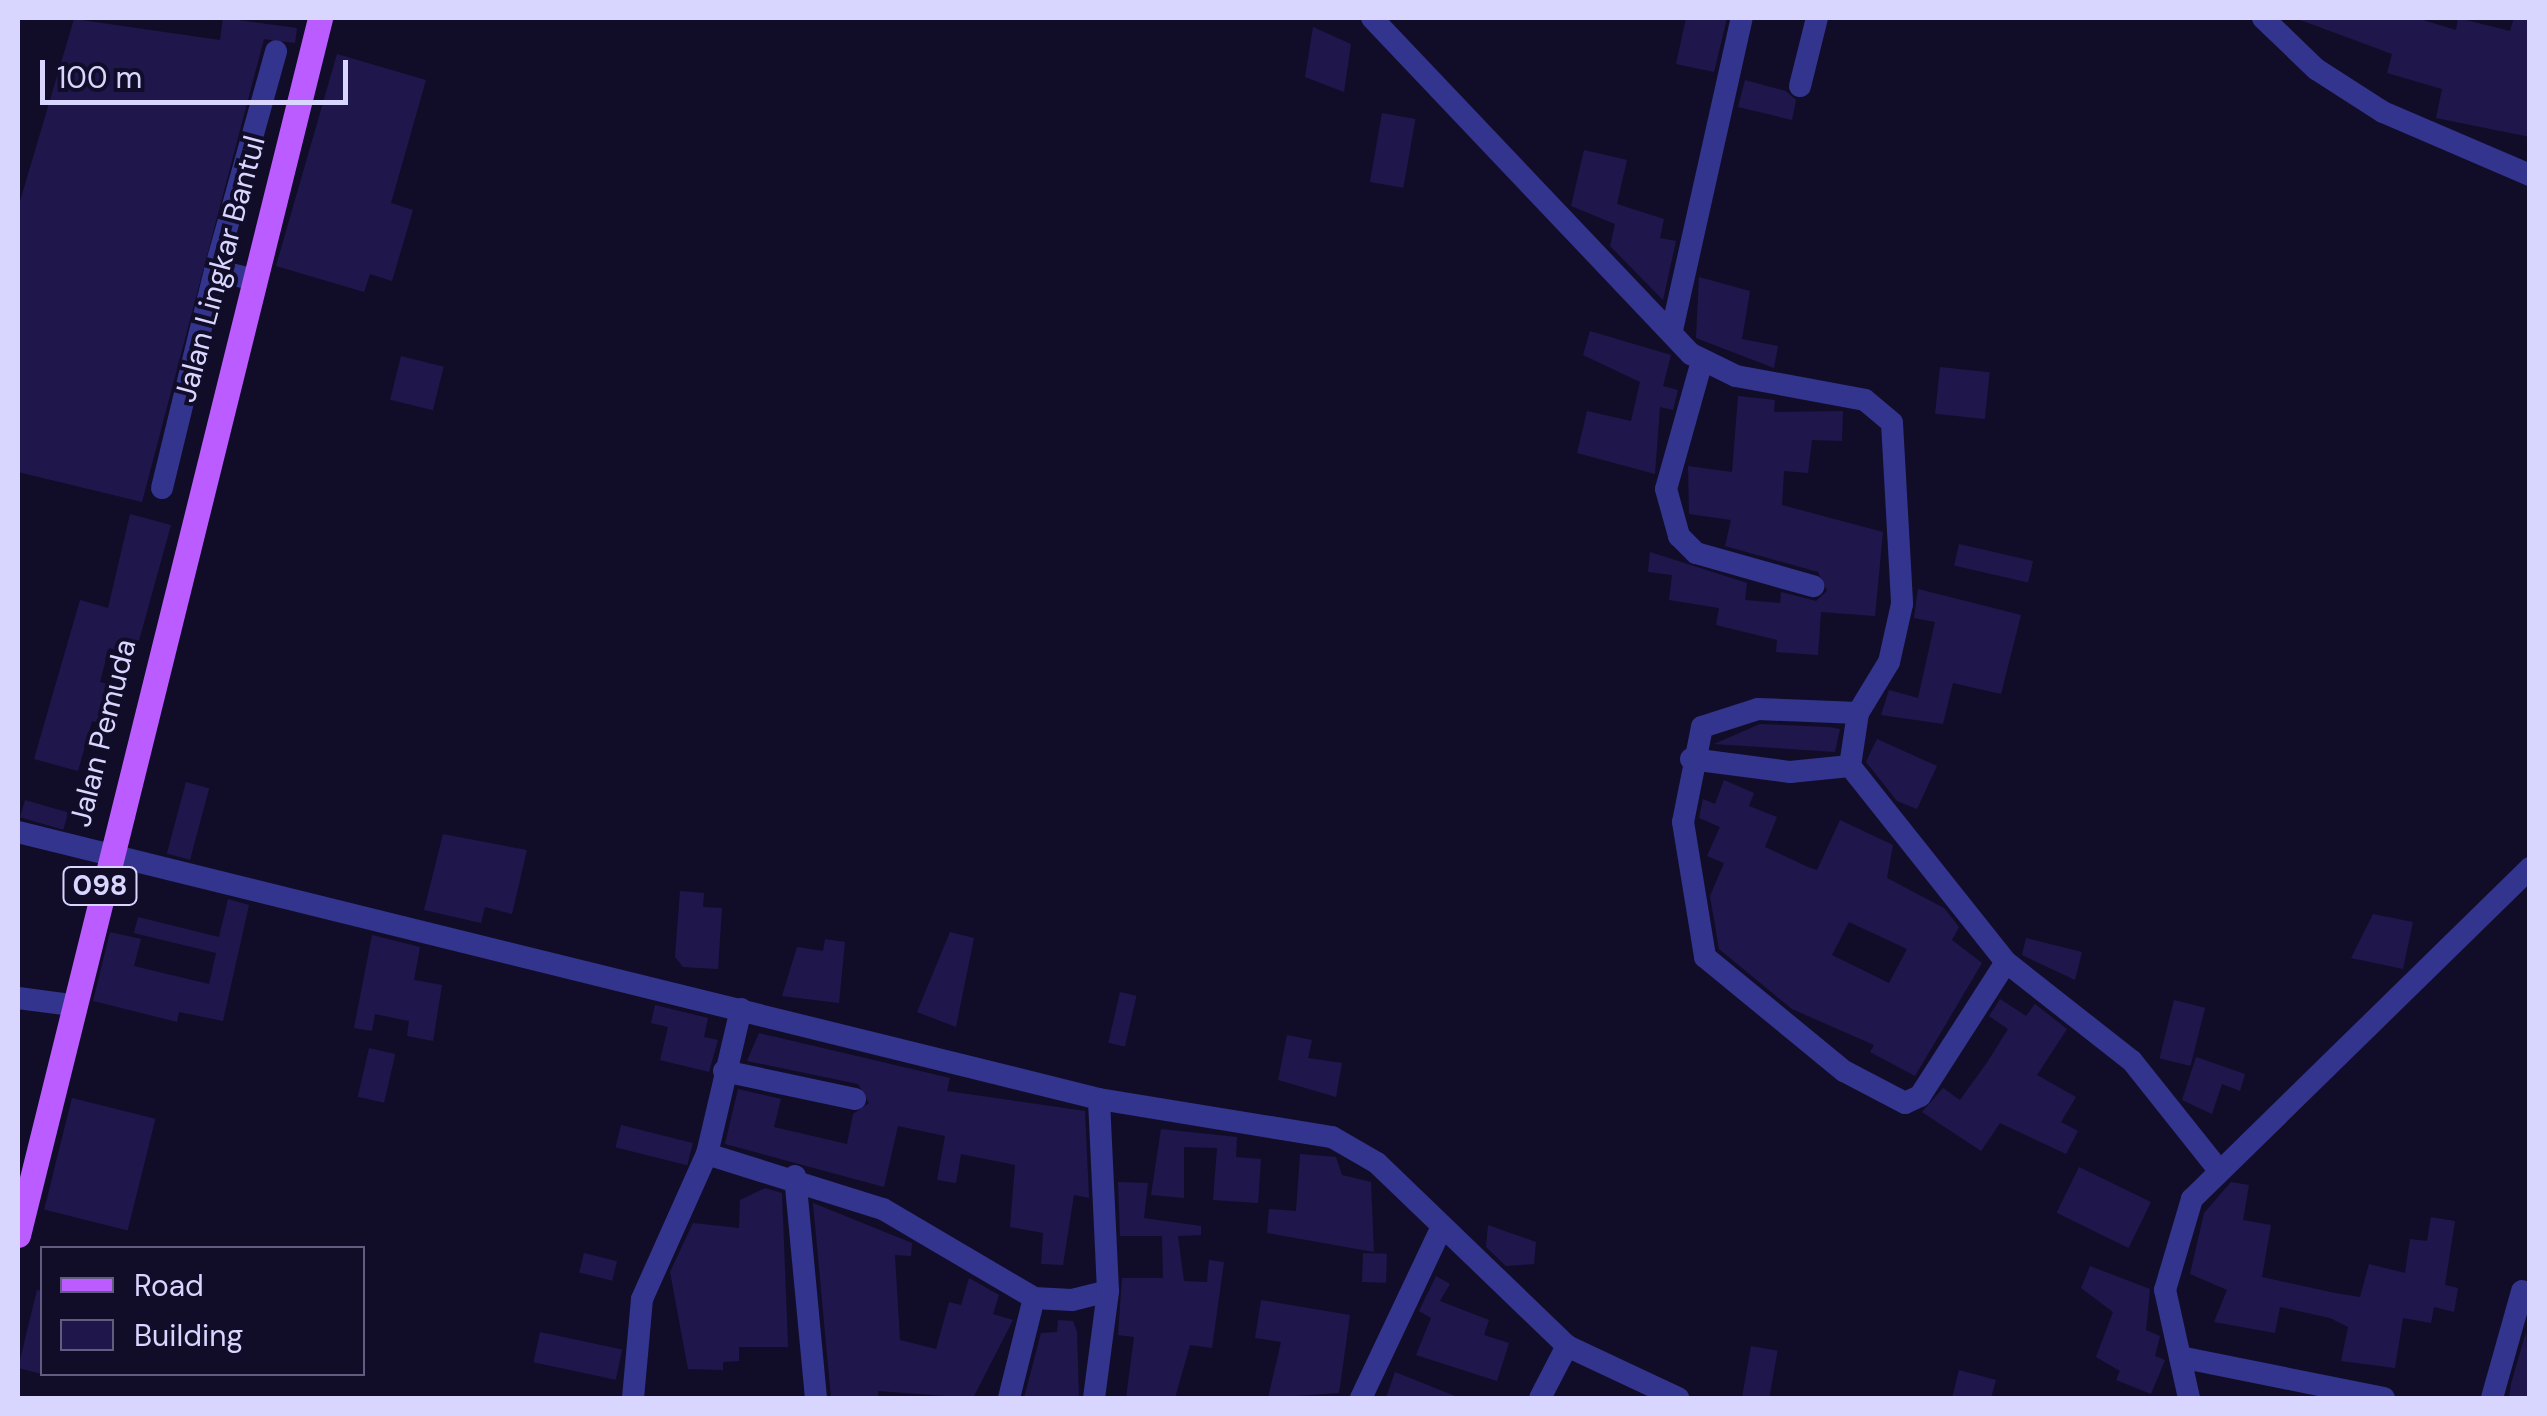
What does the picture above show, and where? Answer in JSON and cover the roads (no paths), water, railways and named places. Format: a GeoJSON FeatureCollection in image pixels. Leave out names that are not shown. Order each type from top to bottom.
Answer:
{"type":"FeatureCollection","features":[{"type":"Feature","properties":{"kind":"main road","name":"Jalan Lingkar Bantul"},"geometry":{"type":"LineString","coordinates":[[184,538],[320,18]]}},
{"type":"Feature","properties":{"kind":"main road","name":"Jalan Pemuda"},"geometry":{"type":"LineString","coordinates":[[18,1236],[184,538]]}},
{"type":"Feature","properties":{"kind":"street"},"geometry":{"type":"LineString","coordinates":[[1372,18],[1702,360],[1736,376],[1864,400],[1892,423],[1902,604],[1888,662],[1858,713],[1850,766],[2006,962],[2132,1061],[2217,1168]]}},
{"type":"Feature","properties":{"kind":"street"},"geometry":{"type":"LineString","coordinates":[[1672,330],[1742,18]]}},
{"type":"Feature","properties":{"kind":"street"},"geometry":{"type":"LineString","coordinates":[[1800,86],[1817,18]]}},
{"type":"Feature","properties":{"kind":"street"},"geometry":{"type":"LineString","coordinates":[[2263,18],[2316,69],[2383,112],[2530,175]]}},
{"type":"Feature","properties":{"kind":"street"},"geometry":{"type":"LineString","coordinates":[[162,488],[276,52]]}},
{"type":"Feature","properties":{"kind":"street"},"geometry":{"type":"LineString","coordinates":[[216,270],[251,279]]}},
{"type":"Feature","properties":{"kind":"street"},"geometry":{"type":"LineString","coordinates":[[1702,360],[1668,513],[1696,553],[1814,586]]}},
{"type":"Feature","properties":{"kind":"street"},"geometry":{"type":"LineString","coordinates":[[1858,713],[1758,709],[1713,717],[1691,759],[1684,848],[1705,957],[1869,1089],[1896,1102],[1918,1099],[2006,962]]}},
{"type":"Feature","properties":{"kind":"street"},"geometry":{"type":"LineString","coordinates":[[1691,759],[1790,772],[1850,766]]}},
{"type":"Feature","properties":{"kind":"street"},"geometry":{"type":"LineString","coordinates":[[18,832],[1099,1099],[1332,1137],[1377,1163],[1441,1229],[1567,1346],[1678,1398]]}},
{"type":"Feature","properties":{"kind":"street"},"geometry":{"type":"LineString","coordinates":[[2189,1398],[2166,1290],[2169,1258],[2192,1199],[2217,1168],[2530,868]]}},
{"type":"Feature","properties":{"kind":"street"},"geometry":{"type":"LineString","coordinates":[[18,998],[71,1005]]}},
{"type":"Feature","properties":{"kind":"street"},"geometry":{"type":"LineString","coordinates":[[633,1398],[642,1299],[707,1154],[741,1009]]}},
{"type":"Feature","properties":{"kind":"street"},"geometry":{"type":"LineString","coordinates":[[724,1071],[855,1099]]}},
{"type":"Feature","properties":{"kind":"street"},"geometry":{"type":"LineString","coordinates":[[1094,1398],[1108,1291],[1099,1099]]}},
{"type":"Feature","properties":{"kind":"street"},"geometry":{"type":"LineString","coordinates":[[707,1154],[796,1176],[926,1230],[1034,1298],[1108,1291]]}},
{"type":"Feature","properties":{"kind":"street"},"geometry":{"type":"LineString","coordinates":[[796,1176],[816,1398]]}},
{"type":"Feature","properties":{"kind":"street"},"geometry":{"type":"LineString","coordinates":[[1361,1398],[1441,1229]]}},
{"type":"Feature","properties":{"kind":"street"},"geometry":{"type":"LineString","coordinates":[[2492,1398],[2522,1291]]}},
{"type":"Feature","properties":{"kind":"street"},"geometry":{"type":"LineString","coordinates":[[1009,1398],[1034,1298]]}},
{"type":"Feature","properties":{"kind":"street"},"geometry":{"type":"LineString","coordinates":[[1540,1398],[1567,1346]]}},
{"type":"Feature","properties":{"kind":"street"},"geometry":{"type":"LineString","coordinates":[[2180,1357],[2384,1398]]}}]}
